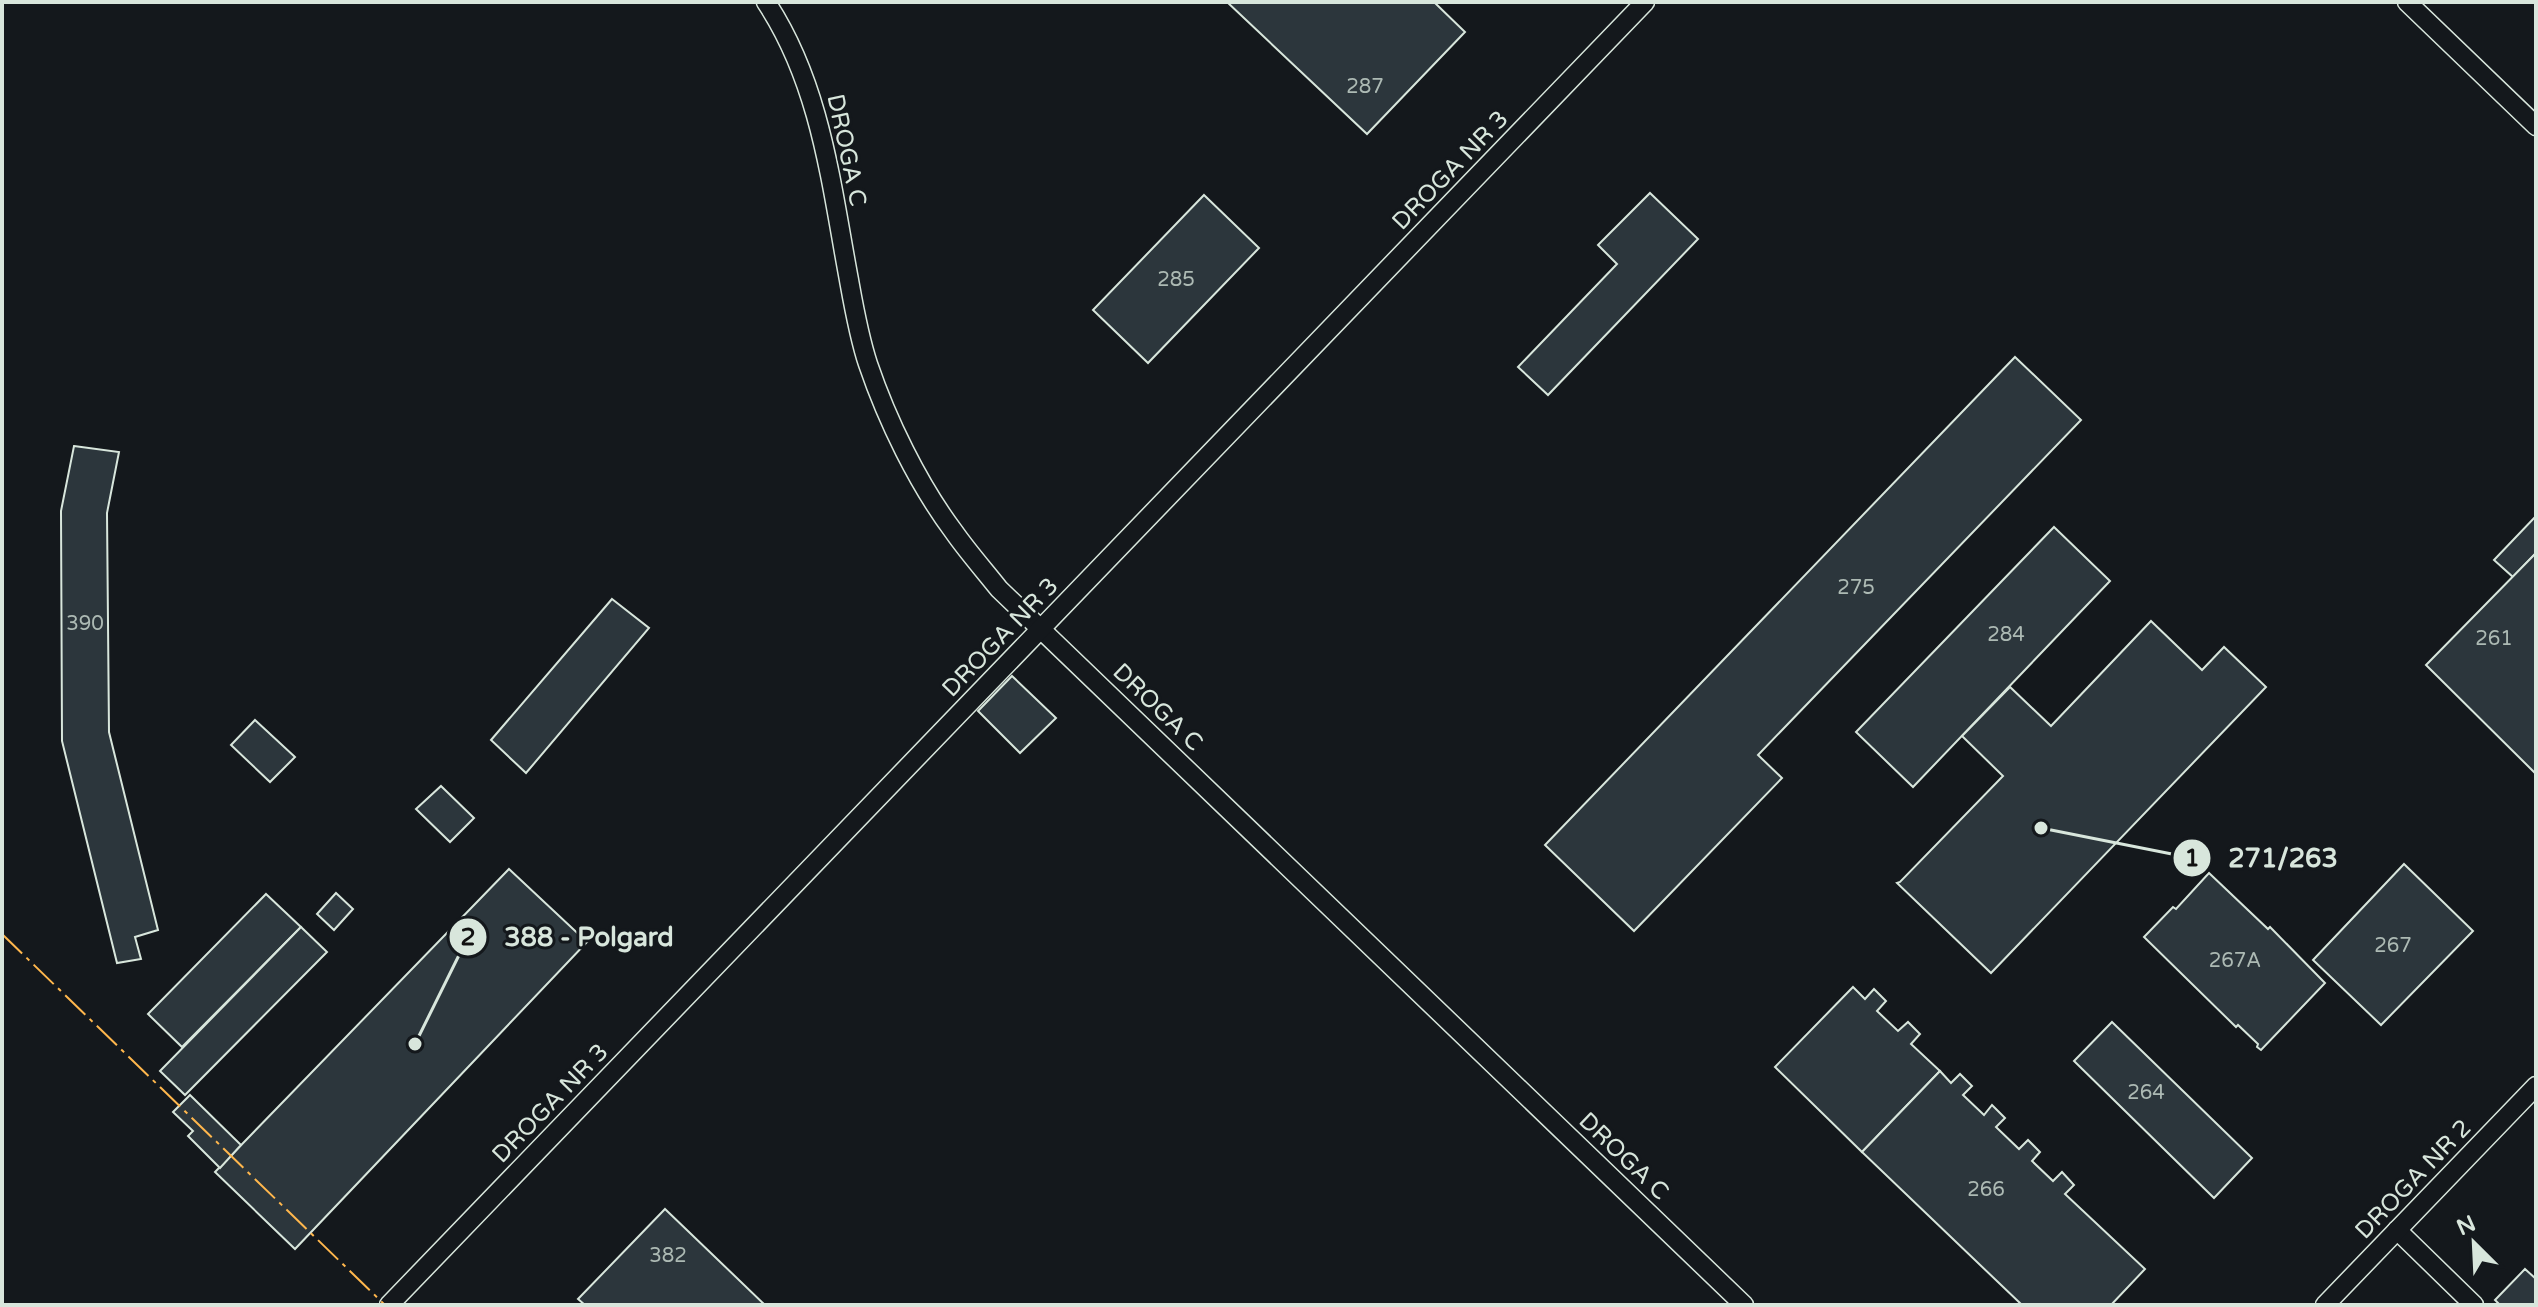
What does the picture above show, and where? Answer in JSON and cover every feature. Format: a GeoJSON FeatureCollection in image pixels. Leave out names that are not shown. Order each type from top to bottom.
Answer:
{"type":"FeatureCollection","features":[{"type":"Feature","properties":{"kind":"lane","name":"DROGA C"},"geometry":{"type":"LineString","coordinates":[[766,2],[805,75],[816,113],[867,363],[889,418],[917,473],[952,530],[999,589],[1744,1305]]}},
{"type":"Feature","properties":{"kind":"lane","name":"DROGA NR 3"},"geometry":{"type":"LineString","coordinates":[[389,1305],[1645,2]]}},
{"type":"Feature","properties":{"kind":"lane"},"geometry":{"type":"LineString","coordinates":[[2407,2],[2536,126]]}},
{"type":"Feature","properties":{"kind":"lane","name":"DROGA NR 2"},"geometry":{"type":"LineString","coordinates":[[2325,1305],[2536,1086]]}},
{"type":"Feature","properties":{"kind":"lane"},"geometry":{"type":"LineString","coordinates":[[2397,1230],[2474,1305]]}},
{"type":"Feature","properties":{"kind":"building"},"geometry":{"type":"Polygon","coordinates":[[[1227,2],[1434,2],[1465,32],[1367,134],[1227,2]]]}},
{"type":"Feature","properties":{"kind":"building"},"geometry":{"type":"Polygon","coordinates":[[[1650,193],[1698,239],[1548,395],[1518,367],[1617,264],[1598,245],[1650,193]]]}},
{"type":"Feature","properties":{"kind":"building"},"geometry":{"type":"Polygon","coordinates":[[[1204,195],[1259,248],[1148,363],[1093,310],[1204,195]]]}},
{"type":"Feature","properties":{"kind":"building"},"geometry":{"type":"Polygon","coordinates":[[[2015,357],[2081,420],[1758,755],[1782,778],[1634,931],[1545,845],[2015,357]]]}},
{"type":"Feature","properties":{"kind":"building"},"geometry":{"type":"Polygon","coordinates":[[[74,446],[119,452],[107,513],[109,732],[158,930],[135,937],[141,959],[117,963],[62,741],[61,511],[74,446]]]}},
{"type":"Feature","properties":{"kind":"building"},"geometry":{"type":"Polygon","coordinates":[[[2536,516],[2536,553],[2513,577],[2494,560],[2536,516]]]}},
{"type":"Feature","properties":{"kind":"building"},"geometry":{"type":"Polygon","coordinates":[[[2054,527],[2110,581],[1913,787],[1856,732],[2054,527]]]}},
{"type":"Feature","properties":{"kind":"building"},"geometry":{"type":"Polygon","coordinates":[[[2536,553],[2536,774],[2426,665],[2536,553]]]}},
{"type":"Feature","properties":{"kind":"building"},"geometry":{"type":"Polygon","coordinates":[[[612,599],[649,628],[526,773],[491,740],[612,599]]]}},
{"type":"Feature","properties":{"kind":"building"},"geometry":{"type":"Polygon","coordinates":[[[2151,621],[2202,670],[2224,647],[2266,687],[1991,973],[1897,883],[2003,776],[1962,736],[2010,687],[2051,726],[2151,621]]]}},
{"type":"Feature","properties":{"kind":"building"},"geometry":{"type":"Polygon","coordinates":[[[1012,676],[1056,718],[1020,753],[978,711],[1012,676]]]}},
{"type":"Feature","properties":{"kind":"building"},"geometry":{"type":"Polygon","coordinates":[[[255,720],[295,757],[270,782],[231,745],[255,720]]]}},
{"type":"Feature","properties":{"kind":"building"},"geometry":{"type":"Polygon","coordinates":[[[441,786],[474,818],[450,842],[416,809],[441,786]]]}},
{"type":"Feature","properties":{"kind":"building"},"geometry":{"type":"Polygon","coordinates":[[[2404,864],[2473,931],[2381,1025],[2313,960],[2404,864]]]}},
{"type":"Feature","properties":{"kind":"building"},"geometry":{"type":"Polygon","coordinates":[[[509,869],[587,942],[295,1249],[215,1172],[509,869]]]}},
{"type":"Feature","properties":{"kind":"building"},"geometry":{"type":"Polygon","coordinates":[[[2209,873],[2268,929],[2270,927],[2325,983],[2261,1050],[2144,937],[2173,907],[2176,909],[2209,873]]]}},
{"type":"Feature","properties":{"kind":"building"},"geometry":{"type":"Polygon","coordinates":[[[336,893],[353,909],[334,930],[317,914],[336,893]]]}},
{"type":"Feature","properties":{"kind":"building"},"geometry":{"type":"Polygon","coordinates":[[[266,894],[301,927],[182,1047],[148,1014],[266,894]]]}},
{"type":"Feature","properties":{"kind":"building"},"geometry":{"type":"Polygon","coordinates":[[[301,927],[327,952],[185,1095],[160,1071],[301,927]]]}},
{"type":"Feature","properties":{"kind":"building"},"geometry":{"type":"Polygon","coordinates":[[[1853,987],[1865,999],[1874,989],[1886,1001],[1877,1011],[1898,1031],[1908,1022],[1920,1034],[1911,1044],[1940,1071],[1862,1152],[1775,1067],[1853,987]]]}},
{"type":"Feature","properties":{"kind":"building"},"geometry":{"type":"Polygon","coordinates":[[[2112,1022],[2252,1158],[2214,1198],[2074,1061],[2112,1022]]]}},
{"type":"Feature","properties":{"kind":"building"},"geometry":{"type":"Polygon","coordinates":[[[1940,1071],[1951,1083],[1960,1074],[1972,1086],[1963,1095],[1984,1115],[1992,1105],[2005,1118],[1996,1127],[2019,1149],[2028,1140],[2040,1152],[2032,1161],[2053,1181],[2062,1172],[2074,1185],[2065,1194],[2145,1269],[2111,1305],[2022,1305],[1862,1152],[1940,1071]]]}},
{"type":"Feature","properties":{"kind":"building"},"geometry":{"type":"Polygon","coordinates":[[[190,1095],[241,1145],[220,1168],[188,1136],[193,1131],[173,1112],[190,1095]]]}},
{"type":"Feature","properties":{"kind":"building"},"geometry":{"type":"Polygon","coordinates":[[[665,1209],[765,1305],[585,1305],[578,1299],[665,1209]]]}},
{"type":"Feature","properties":{"kind":"building"},"geometry":{"type":"Polygon","coordinates":[[[2525,1269],[2536,1279],[2536,1305],[2500,1305],[2495,1300],[2525,1269]]]}},
{"type":"Feature","properties":{"kind":"power"},"geometry":{"type":"LineString","coordinates":[[2,934],[385,1305]]}},
{"type":"Feature","properties":{"kind":"place","name":"271/263"},"geometry":{"type":"Point","coordinates":[2041,828]}},
{"type":"Feature","properties":{"kind":"place","name":"388 - Polgard"},"geometry":{"type":"Point","coordinates":[415,1044]}}]}
